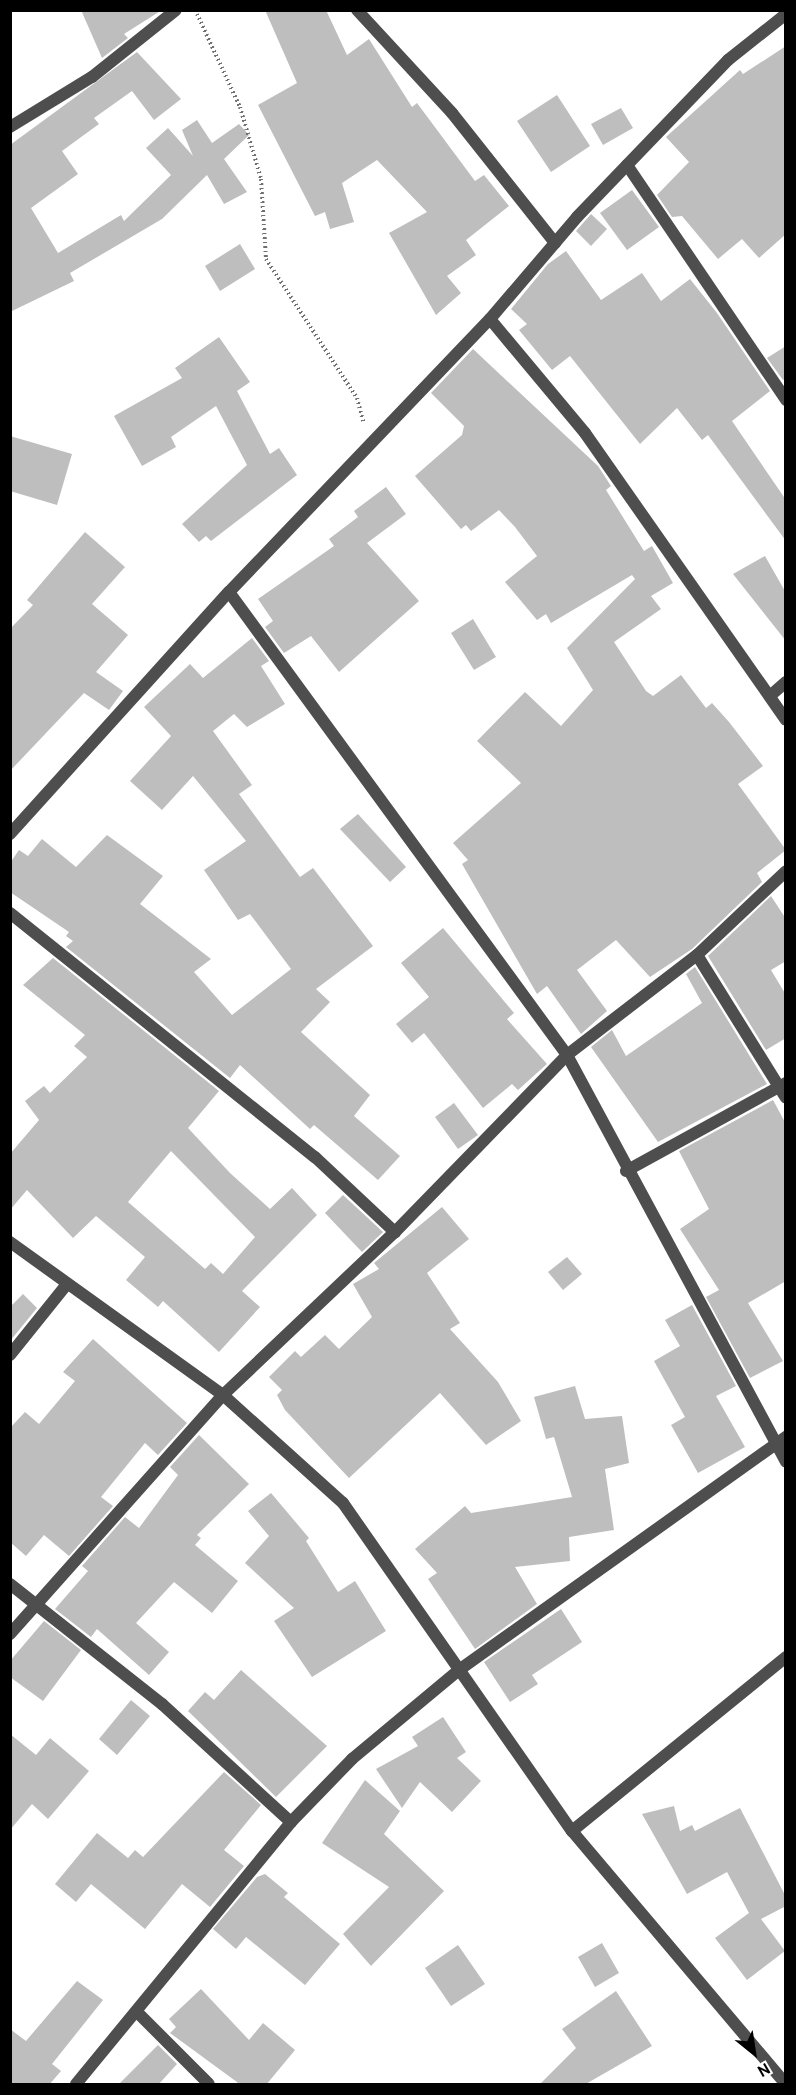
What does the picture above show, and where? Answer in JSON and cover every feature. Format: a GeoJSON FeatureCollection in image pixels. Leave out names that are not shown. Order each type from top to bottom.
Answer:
{"type":"FeatureCollection","features":[{"type":"Feature","properties":{"kind":"street"},"geometry":{"type":"LineString","coordinates":[[10,127],[92,77],[176,10]]}},
{"type":"Feature","properties":{"kind":"street"},"geometry":{"type":"LineString","coordinates":[[357,10],[452,114],[555,243]]}},
{"type":"Feature","properties":{"kind":"street"},"geometry":{"type":"LineString","coordinates":[[10,834],[228,592],[490,319],[555,243],[627,165],[728,60],[786,14]]}},
{"type":"Feature","properties":{"kind":"street"},"geometry":{"type":"LineString","coordinates":[[627,165],[786,400]]}},
{"type":"Feature","properties":{"kind":"street"},"geometry":{"type":"LineString","coordinates":[[490,319],[585,433],[771,695],[786,720]]}},
{"type":"Feature","properties":{"kind":"street"},"geometry":{"type":"LineString","coordinates":[[228,592],[567,1055],[626,1171],[780,1440],[786,1462]]}},
{"type":"Feature","properties":{"kind":"street"},"geometry":{"type":"LineString","coordinates":[[771,695],[786,681]]}},
{"type":"Feature","properties":{"kind":"street"},"geometry":{"type":"LineString","coordinates":[[10,1634],[223,1395],[395,1233],[567,1055],[697,955],[786,871]]}},
{"type":"Feature","properties":{"kind":"street"},"geometry":{"type":"LineString","coordinates":[[10,913],[315,1157],[395,1233]]}},
{"type":"Feature","properties":{"kind":"street"},"geometry":{"type":"LineString","coordinates":[[626,1171],[783,1089],[697,955]]}},
{"type":"Feature","properties":{"kind":"street"},"geometry":{"type":"LineString","coordinates":[[10,1242],[223,1395],[343,1503],[572,1831],[786,2084]]}},
{"type":"Feature","properties":{"kind":"street"},"geometry":{"type":"LineString","coordinates":[[10,1355],[67,1284]]}},
{"type":"Feature","properties":{"kind":"street"},"geometry":{"type":"LineString","coordinates":[[76,2085],[138,2013],[291,1822],[352,1759],[459,1670],[780,1440]]}},
{"type":"Feature","properties":{"kind":"street"},"geometry":{"type":"LineString","coordinates":[[10,1584],[162,1704],[291,1822]]}},
{"type":"Feature","properties":{"kind":"street"},"geometry":{"type":"LineString","coordinates":[[572,1831],[786,1657]]}},
{"type":"Feature","properties":{"kind":"street"},"geometry":{"type":"LineString","coordinates":[[138,2013],[209,2085]]}},
{"type":"Feature","properties":{"kind":"path"},"geometry":{"type":"LineString","coordinates":[[195,10],[240,107],[261,179],[266,259],[357,398],[369,445]]}},
{"type":"Feature","properties":{"kind":"building"},"geometry":{"type":"Polygon","coordinates":[[[81,10],[162,10],[124,34],[128,38],[102,58],[81,10]]]}},
{"type":"Feature","properties":{"kind":"building"},"geometry":{"type":"Polygon","coordinates":[[[265,10],[326,10],[347,55],[369,39],[412,107],[417,103],[475,181],[484,175],[509,206],[466,240],[476,255],[447,276],[461,293],[436,315],[389,233],[427,212],[377,160],[342,183],[354,222],[330,229],[325,212],[315,216],[258,105],[297,83],[265,10]]]}},
{"type":"Feature","properties":{"kind":"building"},"geometry":{"type":"Polygon","coordinates":[[[786,46],[786,234],[759,258],[742,239],[718,259],[682,216],[672,217],[657,195],[689,162],[666,137],[740,70],[743,74],[786,46]]]}},
{"type":"Feature","properties":{"kind":"building"},"geometry":{"type":"Polygon","coordinates":[[[137,52],[181,99],[154,120],[132,91],[94,118],[99,124],[62,151],[78,174],[31,208],[58,253],[121,215],[124,221],[171,175],[146,148],[168,128],[193,156],[182,130],[197,120],[212,143],[239,124],[249,135],[224,159],[247,192],[224,204],[207,175],[162,219],[70,273],[74,281],[10,312],[10,145],[137,52]]]}},
{"type":"Feature","properties":{"kind":"building"},"geometry":{"type":"Polygon","coordinates":[[[557,95],[590,146],[551,172],[517,121],[557,95]]]}},
{"type":"Feature","properties":{"kind":"building"},"geometry":{"type":"Polygon","coordinates":[[[621,108],[633,128],[603,145],[591,124],[621,108]]]}},
{"type":"Feature","properties":{"kind":"building"},"geometry":{"type":"Polygon","coordinates":[[[632,190],[659,227],[627,250],[600,213],[632,190]]]}},
{"type":"Feature","properties":{"kind":"building"},"geometry":{"type":"Polygon","coordinates":[[[591,214],[607,229],[591,246],[576,231],[591,214]]]}},
{"type":"Feature","properties":{"kind":"building"},"geometry":{"type":"Polygon","coordinates":[[[240,244],[255,269],[220,291],[205,266],[240,244]]]}},
{"type":"Feature","properties":{"kind":"building"},"geometry":{"type":"Polygon","coordinates":[[[566,251],[601,300],[642,273],[661,301],[690,279],[717,313],[770,391],[732,421],[786,500],[786,541],[708,435],[702,440],[677,408],[640,444],[570,356],[552,370],[519,330],[527,324],[511,309],[548,264],[566,251]]]}},
{"type":"Feature","properties":{"kind":"building"},"geometry":{"type":"Polygon","coordinates":[[[219,337],[250,382],[237,391],[270,454],[279,448],[297,475],[211,541],[206,536],[199,542],[182,524],[247,465],[216,406],[171,437],[176,447],[142,466],[114,416],[182,378],[175,368],[219,337]]]}},
{"type":"Feature","properties":{"kind":"building"},"geometry":{"type":"Polygon","coordinates":[[[786,346],[786,378],[783,380],[767,358],[786,346]]]}},
{"type":"Feature","properties":{"kind":"building"},"geometry":{"type":"Polygon","coordinates":[[[473,349],[598,466],[611,486],[606,490],[644,551],[652,546],[673,583],[651,596],[661,609],[614,642],[646,691],[653,696],[681,675],[706,708],[712,703],[729,722],[763,766],[738,784],[786,850],[757,873],[762,882],[692,949],[650,977],[616,940],[577,970],[607,1011],[581,1034],[547,986],[537,994],[462,864],[468,860],[453,843],[521,783],[477,741],[525,692],[561,726],[593,690],[567,648],[635,579],[632,575],[551,623],[546,614],[537,620],[505,582],[537,556],[515,527],[499,510],[471,531],[466,525],[461,529],[415,476],[462,435],[464,426],[431,393],[473,349]]]}},
{"type":"Feature","properties":{"kind":"building"},"geometry":{"type":"Polygon","coordinates":[[[10,436],[72,454],[57,505],[10,491],[10,436]]]}},
{"type":"Feature","properties":{"kind":"building"},"geometry":{"type":"Polygon","coordinates":[[[386,487],[406,514],[367,543],[419,601],[339,672],[311,636],[284,653],[265,627],[273,621],[258,599],[334,546],[329,539],[358,517],[354,511],[386,487]]]}},
{"type":"Feature","properties":{"kind":"building"},"geometry":{"type":"Polygon","coordinates":[[[85,532],[125,567],[92,604],[128,635],[96,672],[123,691],[109,710],[84,693],[10,771],[10,629],[33,605],[27,600],[85,532]]]}},
{"type":"Feature","properties":{"kind":"building"},"geometry":{"type":"Polygon","coordinates":[[[765,556],[786,593],[786,641],[733,574],[765,556]]]}},
{"type":"Feature","properties":{"kind":"building"},"geometry":{"type":"Polygon","coordinates":[[[473,619],[496,657],[474,670],[451,633],[473,619]]]}},
{"type":"Feature","properties":{"kind":"building"},"geometry":{"type":"Polygon","coordinates":[[[252,638],[269,661],[261,666],[285,704],[247,727],[234,714],[213,731],[252,785],[239,794],[300,877],[313,868],[373,946],[316,989],[330,1002],[301,1032],[370,1095],[354,1116],[400,1156],[378,1180],[314,1125],[310,1129],[240,1065],[230,1078],[66,947],[73,941],[66,936],[69,932],[10,892],[10,863],[19,850],[28,856],[42,839],[76,867],[107,835],[163,876],[140,904],[211,959],[194,972],[232,1015],[291,969],[250,914],[238,920],[204,870],[246,841],[193,776],[162,810],[130,781],[171,736],[144,707],[190,664],[203,678],[252,638]]]}},
{"type":"Feature","properties":{"kind":"building"},"geometry":{"type":"Polygon","coordinates":[[[358,814],[406,867],[390,882],[340,829],[358,814]]]}},
{"type":"Feature","properties":{"kind":"building"},"geometry":{"type":"Polygon","coordinates":[[[771,896],[786,919],[786,961],[771,970],[786,995],[786,1038],[766,1050],[708,956],[771,896]]]}},
{"type":"Feature","properties":{"kind":"building"},"geometry":{"type":"Polygon","coordinates":[[[443,928],[514,1013],[507,1019],[547,1064],[518,1090],[512,1084],[483,1108],[424,1033],[412,1043],[396,1024],[429,997],[401,963],[443,928]]]}},
{"type":"Feature","properties":{"kind":"building"},"geometry":{"type":"Polygon","coordinates":[[[53,958],[219,1091],[188,1128],[230,1173],[270,1209],[292,1188],[317,1215],[242,1291],[260,1307],[219,1352],[163,1301],[158,1307],[126,1280],[145,1257],[96,1216],[73,1238],[27,1190],[10,1210],[10,1154],[39,1120],[25,1101],[44,1086],[50,1093],[87,1057],[74,1046],[85,1035],[23,985],[53,958]],[[171,1151],[128,1202],[205,1269],[211,1263],[223,1274],[255,1237],[171,1151]]]}},
{"type":"Feature","properties":{"kind":"building"},"geometry":{"type":"Polygon","coordinates":[[[695,967],[767,1084],[658,1142],[591,1047],[612,1030],[626,1056],[702,1003],[686,974],[695,967]]]}},
{"type":"Feature","properties":{"kind":"building"},"geometry":{"type":"Polygon","coordinates":[[[773,1100],[786,1124],[786,1281],[748,1303],[783,1361],[750,1378],[706,1297],[719,1290],[680,1229],[709,1209],[679,1151],[773,1100]]]}},
{"type":"Feature","properties":{"kind":"building"},"geometry":{"type":"Polygon","coordinates":[[[454,1103],[478,1135],[458,1149],[435,1117],[454,1103]]]}},
{"type":"Feature","properties":{"kind":"building"},"geometry":{"type":"Polygon","coordinates":[[[343,1195],[383,1232],[362,1252],[325,1213],[343,1195]]]}},
{"type":"Feature","properties":{"kind":"building"},"geometry":{"type":"Polygon","coordinates":[[[442,1207],[469,1239],[427,1273],[460,1323],[450,1329],[498,1382],[521,1421],[486,1445],[440,1393],[349,1478],[285,1410],[277,1395],[282,1390],[269,1377],[295,1351],[301,1357],[325,1335],[339,1349],[372,1317],[353,1284],[379,1269],[374,1263],[442,1207]]]}},
{"type":"Feature","properties":{"kind":"building"},"geometry":{"type":"Polygon","coordinates":[[[567,1257],[582,1274],[563,1290],[548,1272],[567,1257]]]}},
{"type":"Feature","properties":{"kind":"building"},"geometry":{"type":"Polygon","coordinates":[[[23,1294],[37,1308],[10,1341],[10,1307],[23,1294]]]}},
{"type":"Feature","properties":{"kind":"building"},"geometry":{"type":"Polygon","coordinates":[[[692,1305],[736,1386],[716,1396],[745,1447],[698,1473],[671,1425],[685,1417],[654,1361],[680,1346],[665,1320],[692,1305]]]}},
{"type":"Feature","properties":{"kind":"building"},"geometry":{"type":"Polygon","coordinates":[[[93,1339],[187,1423],[158,1455],[145,1443],[101,1497],[113,1506],[69,1556],[44,1535],[26,1556],[10,1542],[10,1428],[25,1412],[39,1424],[75,1381],[63,1372],[93,1339]]]}},
{"type":"Feature","properties":{"kind":"building"},"geometry":{"type":"Polygon","coordinates":[[[575,1386],[585,1419],[622,1416],[629,1463],[605,1469],[614,1530],[569,1537],[570,1561],[515,1567],[537,1604],[475,1649],[428,1579],[437,1573],[415,1549],[465,1506],[471,1513],[572,1497],[554,1437],[546,1439],[534,1397],[575,1386]]]}},
{"type":"Feature","properties":{"kind":"building"},"geometry":{"type":"Polygon","coordinates":[[[199,1435],[249,1484],[197,1535],[201,1538],[195,1545],[238,1581],[212,1613],[174,1582],[136,1623],[169,1652],[149,1675],[97,1629],[91,1637],[55,1609],[88,1571],[82,1566],[125,1517],[139,1528],[178,1475],[170,1467],[199,1435]]]}},
{"type":"Feature","properties":{"kind":"building"},"geometry":{"type":"Polygon","coordinates":[[[271,1493],[309,1538],[306,1541],[338,1592],[355,1581],[386,1631],[312,1677],[274,1621],[294,1608],[245,1563],[269,1536],[248,1511],[271,1493]]]}},
{"type":"Feature","properties":{"kind":"building"},"geometry":{"type":"Polygon","coordinates":[[[561,1609],[582,1642],[532,1675],[538,1684],[510,1702],[484,1662],[561,1609]]]}},
{"type":"Feature","properties":{"kind":"building"},"geometry":{"type":"Polygon","coordinates":[[[44,1621],[81,1650],[43,1701],[10,1677],[10,1661],[44,1621]]]}},
{"type":"Feature","properties":{"kind":"building"},"geometry":{"type":"Polygon","coordinates":[[[241,1670],[327,1746],[276,1797],[188,1711],[205,1692],[214,1700],[241,1670]]]}},
{"type":"Feature","properties":{"kind":"building"},"geometry":{"type":"Polygon","coordinates":[[[131,1700],[150,1716],[117,1755],[99,1739],[131,1700]]]}},
{"type":"Feature","properties":{"kind":"building"},"geometry":{"type":"Polygon","coordinates":[[[443,1717],[466,1752],[457,1758],[481,1781],[452,1812],[420,1782],[402,1808],[376,1769],[418,1746],[412,1737],[443,1717]]]}},
{"type":"Feature","properties":{"kind":"building"},"geometry":{"type":"Polygon","coordinates":[[[10,1734],[36,1755],[50,1738],[89,1771],[48,1819],[32,1804],[10,1830],[10,1734]]]}},
{"type":"Feature","properties":{"kind":"building"},"geometry":{"type":"Polygon","coordinates":[[[224,1772],[261,1805],[224,1850],[244,1866],[210,1907],[182,1884],[145,1929],[91,1884],[76,1902],[55,1884],[97,1833],[128,1858],[135,1850],[143,1857],[224,1772]]]}},
{"type":"Feature","properties":{"kind":"building"},"geometry":{"type":"Polygon","coordinates":[[[365,1780],[400,1811],[384,1834],[444,1891],[371,1966],[343,1934],[389,1887],[322,1843],[365,1780]]]}},
{"type":"Feature","properties":{"kind":"building"},"geometry":{"type":"Polygon","coordinates":[[[674,1806],[680,1831],[692,1825],[695,1831],[740,1808],[786,1897],[786,1906],[761,1919],[785,1951],[747,1980],[715,1938],[749,1913],[727,1872],[687,1894],[642,1814],[674,1806]]]}},
{"type":"Feature","properties":{"kind":"building"},"geometry":{"type":"Polygon","coordinates":[[[265,1874],[288,1893],[284,1897],[340,1944],[305,1985],[246,1937],[236,1949],[213,1929],[257,1877],[265,1874]]]}},
{"type":"Feature","properties":{"kind":"building"},"geometry":{"type":"Polygon","coordinates":[[[602,1943],[619,1973],[595,1987],[578,1957],[602,1943]]]}},
{"type":"Feature","properties":{"kind":"building"},"geometry":{"type":"Polygon","coordinates":[[[458,1945],[485,1984],[451,2006],[425,1968],[458,1945]]]}},
{"type":"Feature","properties":{"kind":"building"},"geometry":{"type":"Polygon","coordinates":[[[77,1981],[103,2000],[52,2064],[61,2071],[49,2085],[10,2085],[10,2029],[26,2041],[77,1981]]]}},
{"type":"Feature","properties":{"kind":"building"},"geometry":{"type":"Polygon","coordinates":[[[201,1989],[249,2040],[263,2023],[295,2050],[266,2085],[241,2085],[170,2033],[176,2027],[169,2019],[201,1989]]]}},
{"type":"Feature","properties":{"kind":"building"},"geometry":{"type":"Polygon","coordinates":[[[616,1991],[652,2046],[584,2085],[539,2085],[576,2048],[562,2029],[616,1991]]]}},
{"type":"Feature","properties":{"kind":"building"},"geometry":{"type":"Polygon","coordinates":[[[158,2045],[177,2064],[158,2085],[118,2085],[158,2045]]]}}]}
